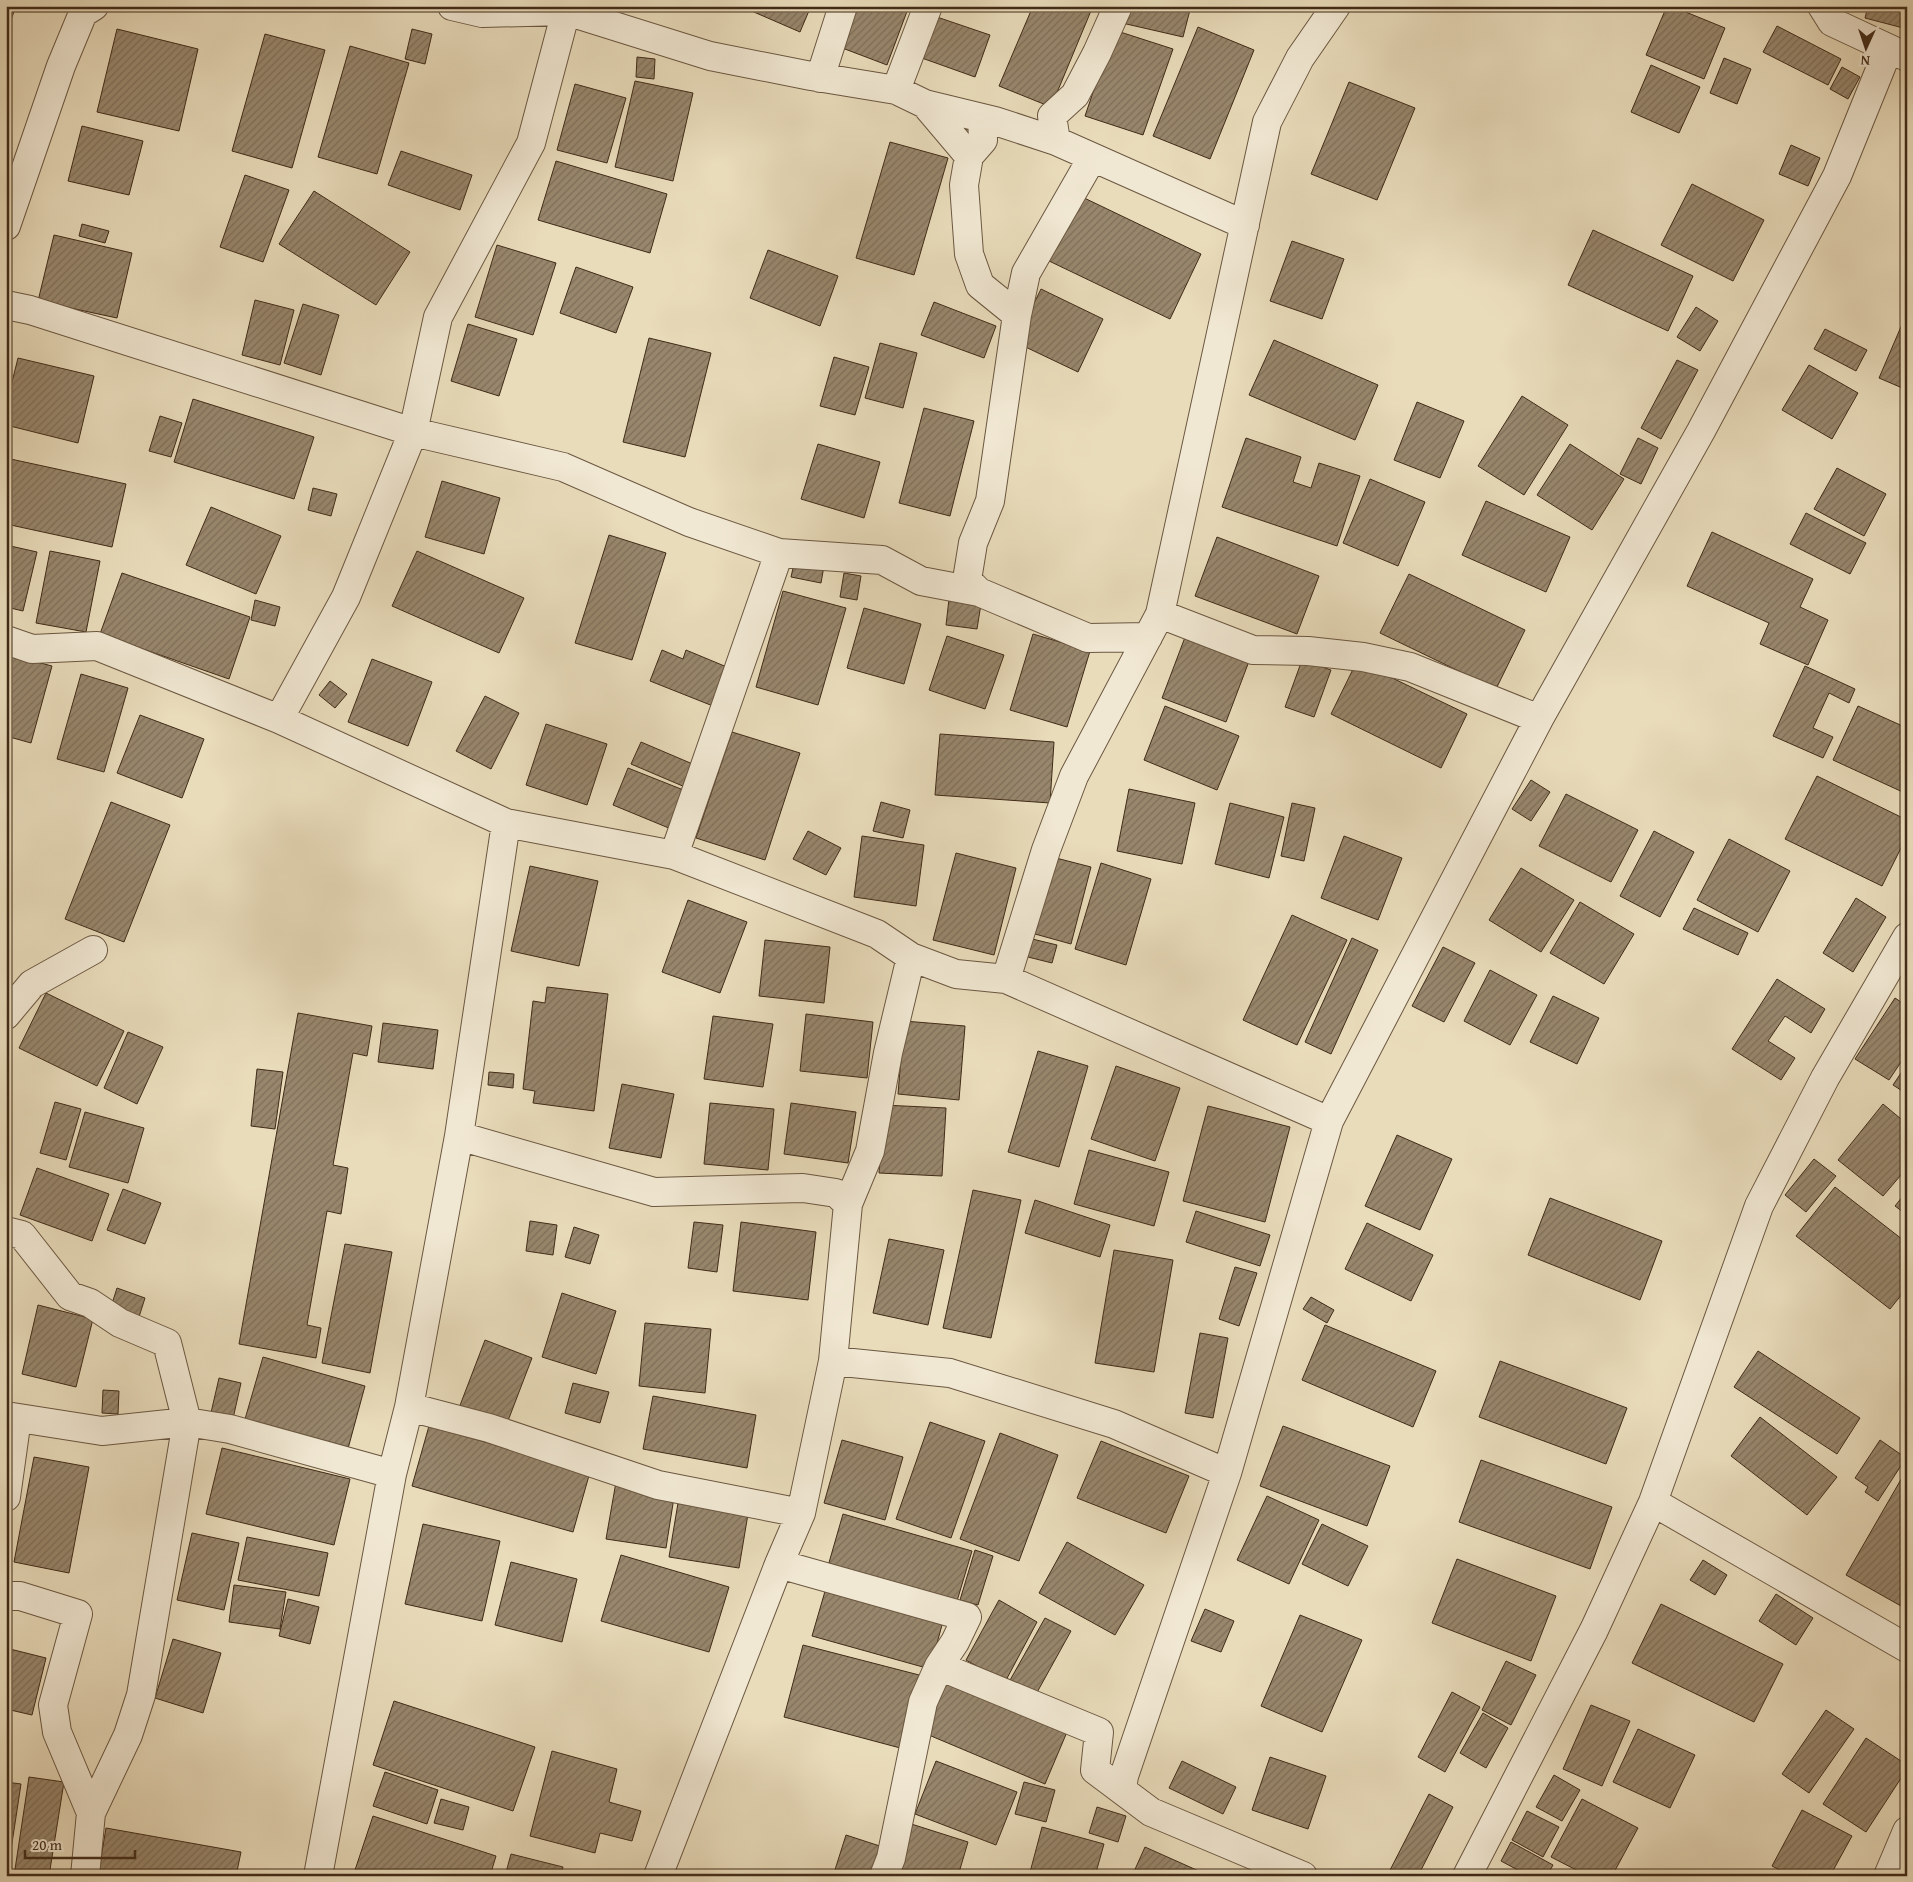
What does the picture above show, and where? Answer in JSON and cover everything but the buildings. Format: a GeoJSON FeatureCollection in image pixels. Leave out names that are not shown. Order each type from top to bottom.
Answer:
{"type":"FeatureCollection","features":[{"type":"Feature","properties":{"kind":"street"},"geometry":{"type":"LineString","coordinates":[[6,226],[61,66],[83,13],[94,6]]}},
{"type":"Feature","properties":{"kind":"street"},"geometry":{"type":"LineString","coordinates":[[452,6],[482,13],[567,9],[710,56],[820,78],[896,90],[925,104],[982,118],[1056,141],[1245,225]]}},
{"type":"Feature","properties":{"kind":"street"},"geometry":{"type":"LineString","coordinates":[[820,78],[843,6]]}},
{"type":"Feature","properties":{"kind":"street"},"geometry":{"type":"LineString","coordinates":[[896,90],[928,6]]}},
{"type":"Feature","properties":{"kind":"street"},"geometry":{"type":"LineString","coordinates":[[1056,141],[1052,116],[1075,95],[1097,53],[1118,6]]}},
{"type":"Feature","properties":{"kind":"street"},"geometry":{"type":"LineString","coordinates":[[1006,980],[1046,850],[1074,776],[1154,626],[1267,122],[1300,58],[1336,6]]}},
{"type":"Feature","properties":{"kind":"street"},"geometry":{"type":"LineString","coordinates":[[1122,1789],[1124,1776],[1137,1737],[1228,1473],[1329,1121],[1539,719],[1701,431],[1837,176],[1897,54],[1832,22],[1822,6]]}},
{"type":"Feature","properties":{"kind":"street"},"geometry":{"type":"LineString","coordinates":[[279,719],[346,597],[413,432],[438,317],[530,143],[567,9]]}},
{"type":"Feature","properties":{"kind":"street"},"geometry":{"type":"LineString","coordinates":[[925,104],[969,156]]}},
{"type":"Feature","properties":{"kind":"street"},"geometry":{"type":"LineString","coordinates":[[982,118],[983,140],[969,156],[964,185],[969,254],[980,286],[1018,315]]}},
{"type":"Feature","properties":{"kind":"street"},"geometry":{"type":"LineString","coordinates":[[979,592],[967,580],[973,543],[990,501],[1026,273],[1092,158]]}},
{"type":"Feature","properties":{"kind":"street"},"geometry":{"type":"LineString","coordinates":[[6,305],[30,310],[413,432],[563,467],[689,522],[779,553],[882,560],[921,581],[979,592],[1088,638],[1154,626],[1253,650],[1308,651],[1363,657],[1410,667],[1539,719]]}},
{"type":"Feature","properties":{"kind":"street"},"geometry":{"type":"LineString","coordinates":[[674,855],[779,553]]}},
{"type":"Feature","properties":{"kind":"street"},"geometry":{"type":"LineString","coordinates":[[6,640],[32,649],[97,646],[279,719],[506,823],[674,855],[877,934],[910,958],[956,974],[1006,980],[1329,1121]]}},
{"type":"Feature","properties":{"kind":"street"},"geometry":{"type":"LineString","coordinates":[[318,1876],[392,1474],[409,1407],[458,1136],[506,823]]}},
{"type":"Feature","properties":{"kind":"street"},"geometry":{"type":"LineString","coordinates":[[1467,1876],[1594,1630],[1654,1502],[1759,1206],[1825,1078],[1907,937]]}},
{"type":"Feature","properties":{"kind":"street"},"geometry":{"type":"LineString","coordinates":[[6,1015],[32,984],[93,950]]}},
{"type":"Feature","properties":{"kind":"street"},"geometry":{"type":"LineString","coordinates":[[658,1876],[780,1564],[802,1513],[833,1361],[848,1204],[870,1151],[888,1053],[910,958]]}},
{"type":"Feature","properties":{"kind":"street"},"geometry":{"type":"LineString","coordinates":[[458,1136],[654,1192],[803,1188],[836,1193],[848,1204]]}},
{"type":"Feature","properties":{"kind":"street"},"geometry":{"type":"LineString","coordinates":[[6,1231],[22,1235],[70,1296],[90,1303],[120,1323],[167,1343],[187,1422],[141,1695],[128,1735],[91,1813],[85,1876]]}},
{"type":"Feature","properties":{"kind":"street"},"geometry":{"type":"LineString","coordinates":[[833,1361],[950,1373],[1114,1424],[1228,1473]]}},
{"type":"Feature","properties":{"kind":"street"},"geometry":{"type":"LineString","coordinates":[[409,1407],[489,1428],[658,1485],[802,1513]]}},
{"type":"Feature","properties":{"kind":"street"},"geometry":{"type":"LineString","coordinates":[[6,1497],[12,1417],[102,1431],[187,1422],[230,1429],[392,1474]]}},
{"type":"Feature","properties":{"kind":"street"},"geometry":{"type":"LineString","coordinates":[[1654,1502],[1907,1648]]}},
{"type":"Feature","properties":{"kind":"street"},"geometry":{"type":"LineString","coordinates":[[780,1564],[967,1617],[955,1642],[939,1666],[923,1702],[891,1858],[884,1876]]}},
{"type":"Feature","properties":{"kind":"street"},"geometry":{"type":"LineString","coordinates":[[6,1596],[20,1596],[78,1614]]}},
{"type":"Feature","properties":{"kind":"street"},"geometry":{"type":"LineString","coordinates":[[6,1608],[78,1614]]}},
{"type":"Feature","properties":{"kind":"street"},"geometry":{"type":"LineString","coordinates":[[78,1614],[53,1705],[57,1732],[91,1813]]}},
{"type":"Feature","properties":{"kind":"street"},"geometry":{"type":"LineString","coordinates":[[939,1666],[1100,1732],[1137,1737]]}},
{"type":"Feature","properties":{"kind":"street"},"geometry":{"type":"LineString","coordinates":[[1100,1732],[1095,1770],[1151,1812],[1303,1876]]}},
{"type":"Feature","properties":{"kind":"street"},"geometry":{"type":"LineString","coordinates":[[1888,1876],[1907,1831]]}}]}
